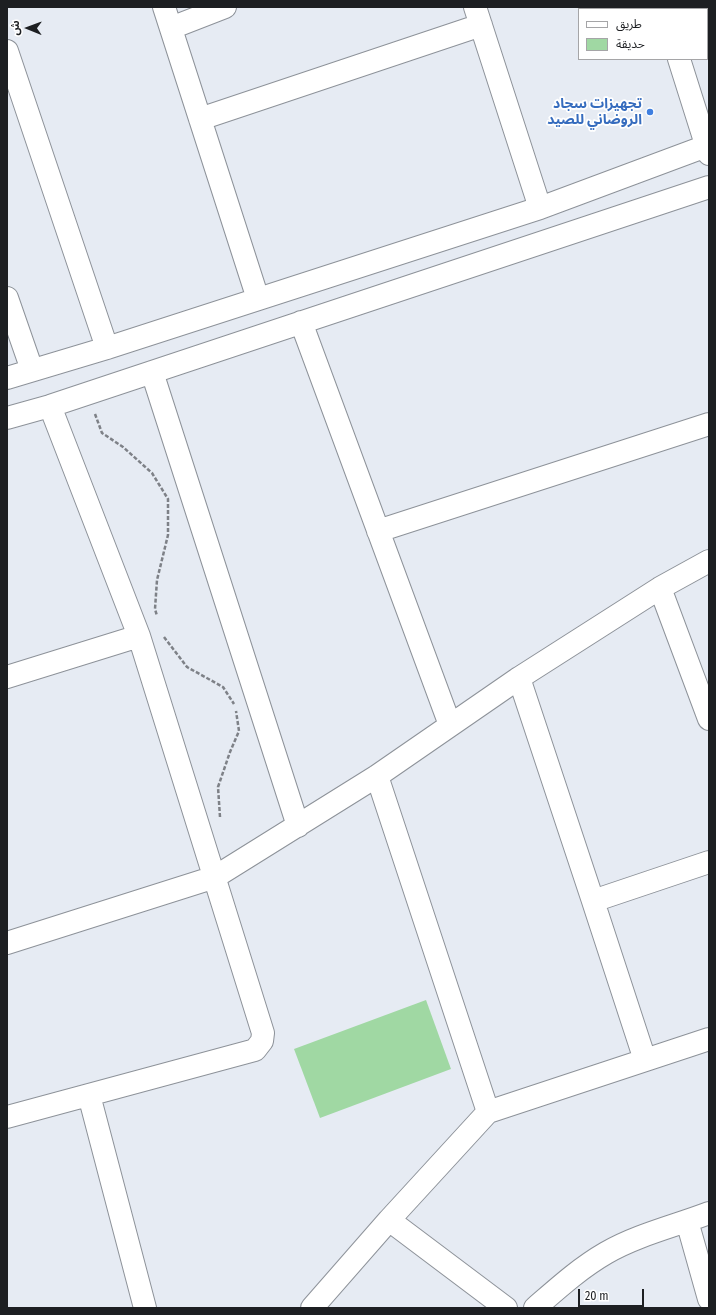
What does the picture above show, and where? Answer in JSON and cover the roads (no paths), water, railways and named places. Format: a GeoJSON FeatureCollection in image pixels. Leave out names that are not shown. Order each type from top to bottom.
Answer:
{"type":"FeatureCollection","features":[{"type":"Feature","properties":{"kind":"street"},"geometry":{"type":"LineString","coordinates":[[164,7],[258,299]]}},
{"type":"Feature","properties":{"kind":"street"},"geometry":{"type":"LineString","coordinates":[[171,28],[225,7]]}},
{"type":"Feature","properties":{"kind":"street"},"geometry":{"type":"LineString","coordinates":[[200,119],[478,16],[540,208]]}},
{"type":"Feature","properties":{"kind":"street"},"geometry":{"type":"LineString","coordinates":[[7,52],[108,348]]}},
{"type":"Feature","properties":{"kind":"street"},"geometry":{"type":"LineString","coordinates":[[7,378],[108,348],[540,208],[708,148],[679,60]]}},
{"type":"Feature","properties":{"kind":"street"},"geometry":{"type":"LineString","coordinates":[[7,418],[50,406],[709,187]]}},
{"type":"Feature","properties":{"kind":"street"},"geometry":{"type":"LineString","coordinates":[[7,298],[32,370]]}},
{"type":"Feature","properties":{"kind":"street"},"geometry":{"type":"LineString","coordinates":[[301,322],[450,725]]}},
{"type":"Feature","properties":{"kind":"street"},"geometry":{"type":"LineString","coordinates":[[152,372],[298,826]]}},
{"type":"Feature","properties":{"kind":"street"},"geometry":{"type":"LineString","coordinates":[[7,1117],[255,1050],[262,1041],[263,1033],[139,636],[50,406]]}},
{"type":"Feature","properties":{"kind":"street"},"geometry":{"type":"LineString","coordinates":[[378,531],[709,424]]}},
{"type":"Feature","properties":{"kind":"street"},"geometry":{"type":"LineString","coordinates":[[7,943],[215,877],[377,776],[519,678],[660,588],[709,561]]}},
{"type":"Feature","properties":{"kind":"street"},"geometry":{"type":"LineString","coordinates":[[660,588],[709,719]]}},
{"type":"Feature","properties":{"kind":"street"},"geometry":{"type":"LineString","coordinates":[[7,676],[139,636]]}},
{"type":"Feature","properties":{"kind":"street"},"geometry":{"type":"LineString","coordinates":[[519,678],[645,1060]]}},
{"type":"Feature","properties":{"kind":"street"},"geometry":{"type":"LineString","coordinates":[[377,776],[488,1112]]}},
{"type":"Feature","properties":{"kind":"street"},"geometry":{"type":"LineString","coordinates":[[593,901],[709,862]]}},
{"type":"Feature","properties":{"kind":"street"},"geometry":{"type":"LineString","coordinates":[[312,1308],[389,1220],[488,1112],[709,1039]]}},
{"type":"Feature","properties":{"kind":"street"},"geometry":{"type":"LineString","coordinates":[[89,1095],[145,1308]]}},
{"type":"Feature","properties":{"kind":"street"},"geometry":{"type":"LineString","coordinates":[[544,1306],[579,1270],[606,1253],[631,1241],[709,1213]]}},
{"type":"Feature","properties":{"kind":"street"},"geometry":{"type":"LineString","coordinates":[[389,1220],[506,1308]]}},
{"type":"Feature","properties":{"kind":"street"},"geometry":{"type":"LineString","coordinates":[[687,1221],[709,1298]]}},
{"type":"Feature","properties":{"kind":"place","name":"تجهيزات سجاد الروضاني للصيد"},"geometry":{"type":"Point","coordinates":[650,112]}}]}
